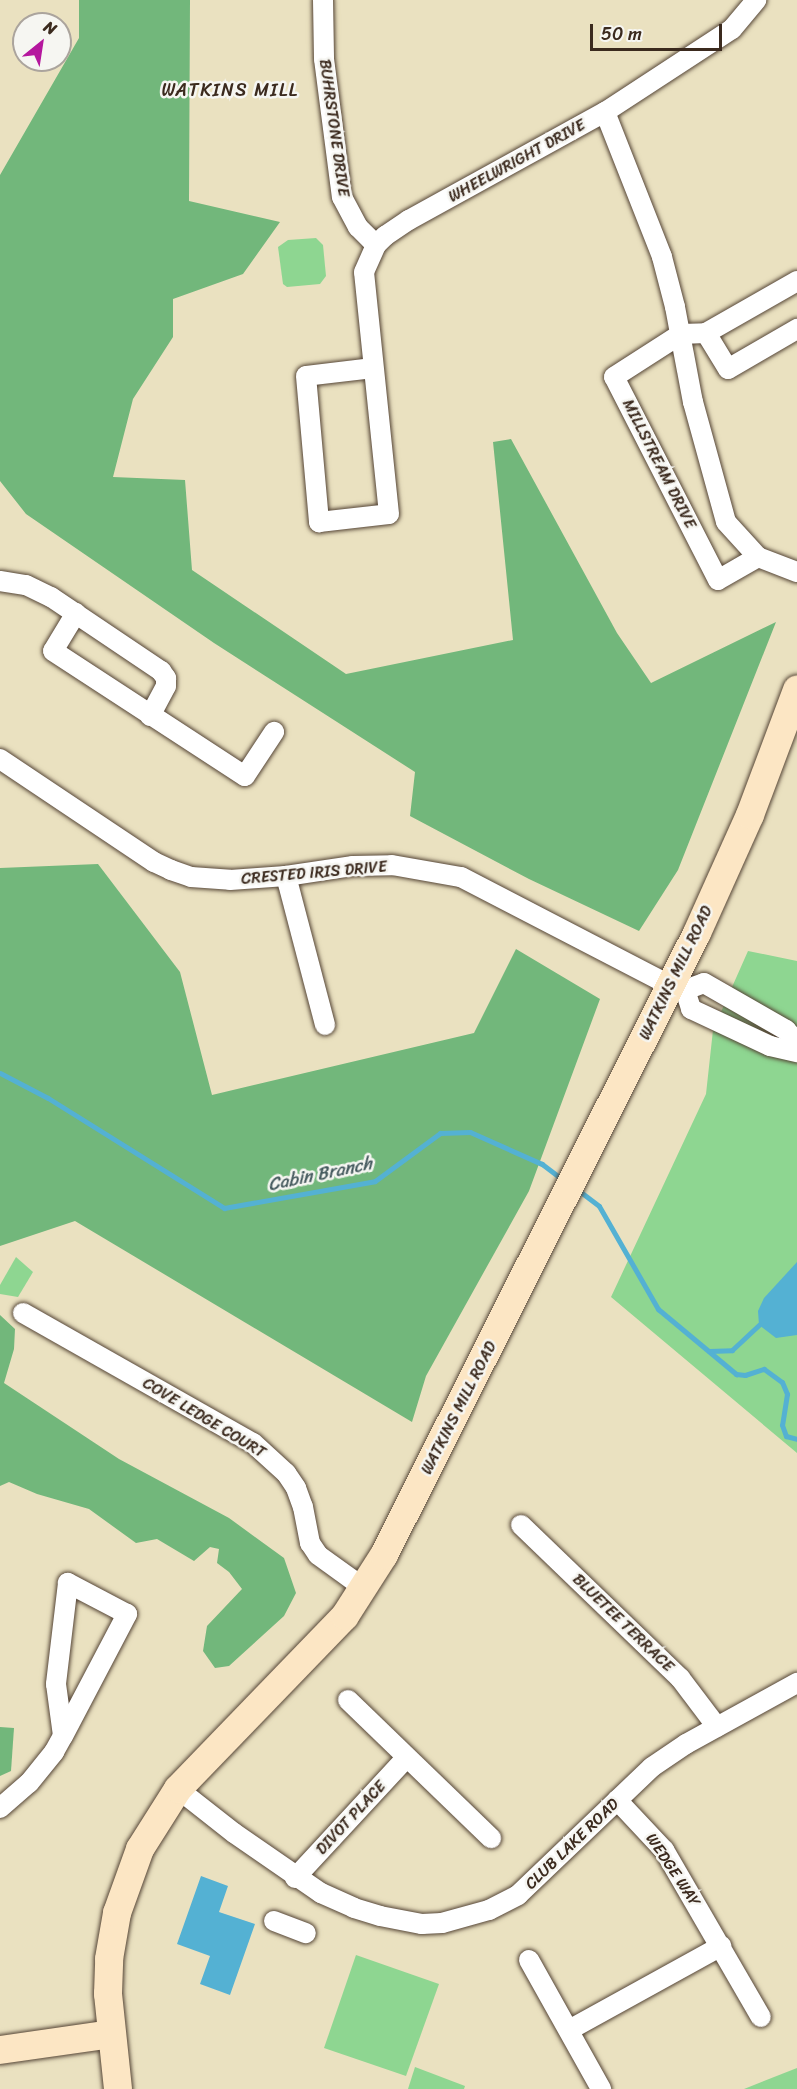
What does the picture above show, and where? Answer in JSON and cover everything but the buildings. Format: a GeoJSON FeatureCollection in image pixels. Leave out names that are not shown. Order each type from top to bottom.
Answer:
{"type":"FeatureCollection","features":[{"type":"Feature","properties":{"kind":"street","name":"BUHRSTONE DRIVE"},"geometry":{"type":"LineString","coordinates":[[323,0],[324,59],[342,197],[358,227],[376,245]]}},
{"type":"Feature","properties":{"kind":"street","name":"WHEELWRIGHT DRIVE"},"geometry":{"type":"LineString","coordinates":[[373,368],[306,376],[320,522],[389,514],[364,272],[376,245],[409,220],[604,112],[732,29],[756,0]]}},
{"type":"Feature","properties":{"kind":"street"},"geometry":{"type":"LineString","coordinates":[[604,112],[658,246],[681,334],[693,402],[726,522],[758,557],[797,572]]}},
{"type":"Feature","properties":{"kind":"street"},"geometry":{"type":"LineString","coordinates":[[681,334],[706,333],[797,281]]}},
{"type":"Feature","properties":{"kind":"street"},"geometry":{"type":"LineString","coordinates":[[706,333],[728,369],[797,329]]}},
{"type":"Feature","properties":{"kind":"street","name":"MILLSTREAM DRIVE"},"geometry":{"type":"LineString","coordinates":[[681,334],[614,377],[718,580],[758,557]]}},
{"type":"Feature","properties":{"kind":"street"},"geometry":{"type":"LineString","coordinates":[[0,581],[26,585],[76,613],[161,671],[166,678],[166,686],[150,716]]}},
{"type":"Feature","properties":{"kind":"street"},"geometry":{"type":"LineString","coordinates":[[76,613],[53,651],[245,776],[274,732]]}},
{"type":"Feature","properties":{"kind":"street","name":"WATKINS MILL ROAD"},"geometry":{"type":"LineString","coordinates":[[118,2089],[108,1994],[109,1959],[117,1913],[140,1849],[178,1789],[327,1636],[364,1588],[402,1523],[591,1144],[678,988],[734,854],[797,690]]}},
{"type":"Feature","properties":{"kind":"street","name":"CRESTED IRIS DRIVE"},"geometry":{"type":"LineString","coordinates":[[0,759],[154,862],[191,877],[230,880],[286,876],[353,866],[392,865],[461,878],[678,988]]}},
{"type":"Feature","properties":{"kind":"street"},"geometry":{"type":"LineString","coordinates":[[286,876],[325,1025]]}},
{"type":"Feature","properties":{"kind":"street"},"geometry":{"type":"LineString","coordinates":[[797,1042],[786,1030],[704,983],[678,988],[691,1009],[770,1046],[797,1052]]}},
{"type":"Feature","properties":{"kind":"street","name":"COVE LEDGE COURT"},"geometry":{"type":"LineString","coordinates":[[23,1313],[253,1443],[280,1467],[296,1488],[303,1507],[310,1543],[318,1555],[364,1588]]}},
{"type":"Feature","properties":{"kind":"street","name":"BLUETEE TERRACE"},"geometry":{"type":"LineString","coordinates":[[521,1525],[680,1678],[717,1727]]}},
{"type":"Feature","properties":{"kind":"street"},"geometry":{"type":"LineString","coordinates":[[0,1808],[29,1783],[63,1736],[127,1614],[68,1583],[56,1684],[63,1736]]}},
{"type":"Feature","properties":{"kind":"street","name":"CLUB LAKE ROAD"},"geometry":{"type":"LineString","coordinates":[[178,1789],[295,1878],[354,1908],[380,1916],[422,1924],[463,1918],[505,1904],[537,1881],[658,1762],[797,1683]]}},
{"type":"Feature","properties":{"kind":"street"},"geometry":{"type":"LineString","coordinates":[[348,1700],[491,1838]]}},
{"type":"Feature","properties":{"kind":"street","name":"DIVOT PLACE"},"geometry":{"type":"LineString","coordinates":[[295,1878],[406,1758]]}},
{"type":"Feature","properties":{"kind":"street","name":"WEDGE WAY"},"geometry":{"type":"LineString","coordinates":[[617,1800],[664,1850],[761,2018]]}},
{"type":"Feature","properties":{"kind":"street"},"geometry":{"type":"LineString","coordinates":[[274,1921],[306,1933]]}},
{"type":"Feature","properties":{"kind":"street"},"geometry":{"type":"LineString","coordinates":[[569,2030],[721,1946]]}},
{"type":"Feature","properties":{"kind":"street"},"geometry":{"type":"LineString","coordinates":[[529,1960],[601,2089]]}},
{"type":"Feature","properties":{"kind":"street"},"geometry":{"type":"LineString","coordinates":[[0,2050],[111,2034]]}},
{"type":"Feature","properties":{"kind":"green space"},"geometry":{"type":"Polygon","coordinates":[[[79,0],[190,0],[189,201],[280,222],[243,274],[173,299],[173,337],[133,399],[113,477],[185,480],[192,570],[346,674],[513,640],[493,442],[511,439],[617,633],[651,683],[776,622],[678,870],[639,931],[529,879],[410,816],[415,772],[214,643],[26,514],[0,481],[0,175],[59,72],[72,72],[72,50],[79,38],[79,0]]]}},
{"type":"Feature","properties":{"kind":"green space"},"geometry":{"type":"Polygon","coordinates":[[[316,238],[323,245],[326,276],[320,284],[287,287],[283,284],[278,247],[288,240],[316,238]]]}},
{"type":"Feature","properties":{"kind":"green space"},"geometry":{"type":"Polygon","coordinates":[[[98,864],[180,972],[212,1095],[474,1033],[516,949],[600,999],[529,1191],[426,1376],[412,1422],[75,1221],[0,1246],[0,868],[98,864]]]}},
{"type":"Feature","properties":{"kind":"green space"},"geometry":{"type":"Polygon","coordinates":[[[748,951],[797,961],[797,1453],[611,1297],[706,1094],[713,1030],[748,951]]]}},
{"type":"Feature","properties":{"kind":"green space"},"geometry":{"type":"Polygon","coordinates":[[[16,1257],[33,1272],[18,1297],[0,1294],[0,1285],[16,1257]]]}},
{"type":"Feature","properties":{"kind":"green space"},"geometry":{"type":"Polygon","coordinates":[[[0,1315],[15,1329],[14,1349],[4,1383],[119,1459],[229,1518],[284,1558],[296,1593],[284,1616],[229,1666],[215,1668],[203,1651],[207,1626],[242,1589],[229,1572],[217,1563],[219,1549],[210,1547],[194,1561],[157,1539],[136,1543],[89,1509],[37,1494],[9,1482],[0,1486],[0,1315]]]}},
{"type":"Feature","properties":{"kind":"green space"},"geometry":{"type":"Polygon","coordinates":[[[0,1727],[14,1728],[11,1771],[0,1776],[0,1727]]]}},
{"type":"Feature","properties":{"kind":"green space"},"geometry":{"type":"Polygon","coordinates":[[[356,1955],[439,1984],[406,2076],[324,2048],[356,1955]]]}},
{"type":"Feature","properties":{"kind":"green space"},"geometry":{"type":"Polygon","coordinates":[[[415,2067],[465,2086],[464,2089],[408,2089],[415,2067]]]}},
{"type":"Feature","properties":{"kind":"green space"},"geometry":{"type":"Polygon","coordinates":[[[797,2068],[797,2089],[744,2089],[797,2068]]]}},
{"type":"Feature","properties":{"kind":"water"},"geometry":{"type":"Polygon","coordinates":[[[797,1262],[797,1335],[776,1338],[759,1325],[758,1311],[764,1298],[797,1262]]]}},
{"type":"Feature","properties":{"kind":"water"},"geometry":{"type":"Polygon","coordinates":[[[201,1876],[228,1886],[219,1912],[255,1924],[230,1995],[200,1984],[210,1956],[177,1944],[201,1876]]]}},
{"type":"Feature","properties":{"kind":"waterway","name":"Cabin Branch"},"geometry":{"type":"LineString","coordinates":[[0,1073],[48,1098],[224,1208],[375,1181],[440,1133],[470,1132],[542,1164],[563,1180]]}},
{"type":"Feature","properties":{"kind":"waterway","name":"Cabin Branch"},"geometry":{"type":"LineString","coordinates":[[578,1190],[599,1206],[658,1309],[736,1374],[745,1375],[764,1369],[782,1382],[787,1394],[782,1425],[786,1436],[797,1439]]}},
{"type":"Feature","properties":{"kind":"waterway"},"geometry":{"type":"LineString","coordinates":[[709,1351],[732,1350],[759,1325]]}},
{"type":"Feature","properties":{"kind":"district","name":"WATKINS MILL"},"geometry":{"type":"Point","coordinates":[230,90]}}]}
